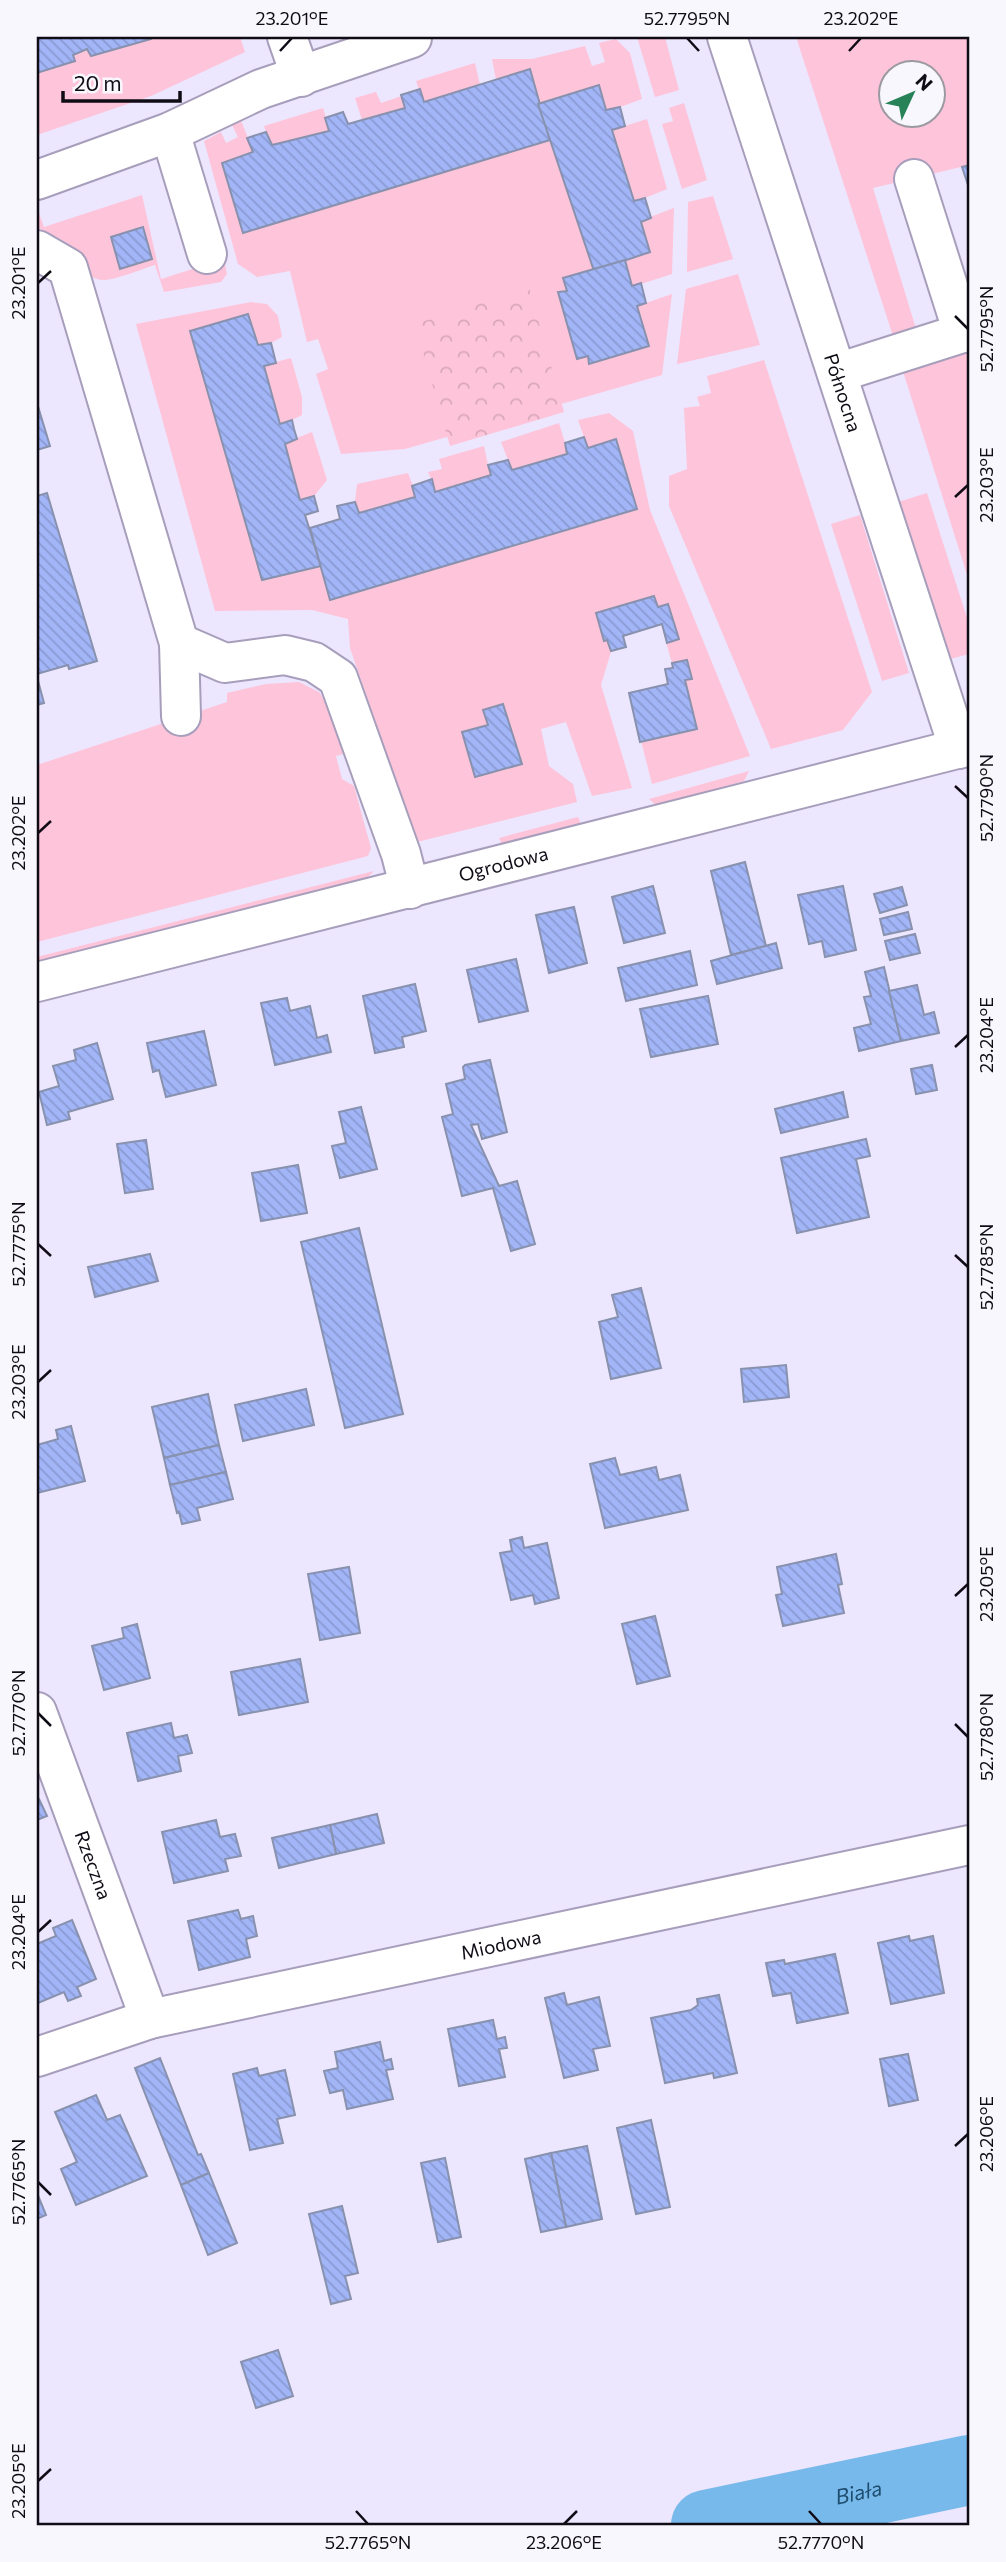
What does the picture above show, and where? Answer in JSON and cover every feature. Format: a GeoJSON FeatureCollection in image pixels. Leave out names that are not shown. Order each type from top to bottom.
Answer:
{"type":"FeatureCollection","features":[{"type":"Feature","properties":{"kind":"street"},"geometry":{"type":"LineString","coordinates":[[287,37],[301,77]]}},
{"type":"Feature","properties":{"kind":"street"},"geometry":{"type":"LineString","coordinates":[[37,180],[170,132],[261,89],[413,37]]}},
{"type":"Feature","properties":{"kind":"street","name":"Północna"},"geometry":{"type":"LineString","coordinates":[[727,37],[964,748]]}},
{"type":"Feature","properties":{"kind":"street"},"geometry":{"type":"LineString","coordinates":[[170,132],[206,254]]}},
{"type":"Feature","properties":{"kind":"street"},"geometry":{"type":"LineString","coordinates":[[837,373],[966,332],[914,179]]}},
{"type":"Feature","properties":{"kind":"street"},"geometry":{"type":"LineString","coordinates":[[37,250],[68,268],[179,643],[181,716]]}},
{"type":"Feature","properties":{"kind":"street"},"geometry":{"type":"LineString","coordinates":[[179,643],[225,663],[285,655],[314,662],[338,678],[354,765],[401,854],[410,889]]}},
{"type":"Feature","properties":{"kind":"street","name":"Ogrodowa"},"geometry":{"type":"LineString","coordinates":[[37,982],[964,748]]}},
{"type":"Feature","properties":{"kind":"street","name":"Rzeczna"},"geometry":{"type":"LineString","coordinates":[[37,1712],[150,2019]]}},
{"type":"Feature","properties":{"kind":"street","name":"Miodowa"},"geometry":{"type":"LineString","coordinates":[[37,2056],[150,2019],[969,1844]]}},
{"type":"Feature","properties":{"kind":"green space"},"geometry":{"type":"Polygon","coordinates":[[[37,37],[240,37],[245,52],[151,96],[37,135],[37,37]]]}},
{"type":"Feature","properties":{"kind":"green space"},"geometry":{"type":"Polygon","coordinates":[[[637,37],[665,37],[679,90],[655,97],[637,37]]]}},
{"type":"Feature","properties":{"kind":"green space"},"geometry":{"type":"Polygon","coordinates":[[[796,37],[969,37],[969,165],[873,188],[917,332],[893,336],[796,37]]]}},
{"type":"Feature","properties":{"kind":"green space"},"geometry":{"type":"Polygon","coordinates":[[[616,39],[630,53],[642,99],[620,107],[625,126],[647,119],[667,189],[645,198],[650,217],[674,208],[672,274],[641,284],[646,303],[672,294],[662,375],[405,449],[341,454],[316,374],[328,369],[318,339],[307,342],[290,271],[257,277],[238,264],[204,141],[221,132],[226,143],[238,137],[230,121],[240,118],[248,138],[266,132],[264,126],[323,108],[326,118],[343,112],[349,124],[362,120],[355,98],[376,92],[381,103],[419,90],[416,81],[475,63],[480,85],[496,80],[492,59],[532,59],[585,46],[592,66],[605,62],[599,43],[616,39]]]}},
{"type":"Feature","properties":{"kind":"green space"},"geometry":{"type":"Polygon","coordinates":[[[684,103],[707,180],[682,189],[662,124],[673,121],[669,108],[684,103]]]}},
{"type":"Feature","properties":{"kind":"green space"},"geometry":{"type":"Polygon","coordinates":[[[142,195],[161,279],[224,259],[227,274],[221,282],[164,292],[155,265],[115,278],[97,279],[87,272],[70,246],[37,227],[37,208],[44,227],[142,195]]]}},
{"type":"Feature","properties":{"kind":"green space"},"geometry":{"type":"Polygon","coordinates":[[[713,196],[733,259],[687,272],[688,202],[713,196]]]}},
{"type":"Feature","properties":{"kind":"green space"},"geometry":{"type":"Polygon","coordinates":[[[738,274],[760,345],[677,364],[686,289],[738,274]]]}},
{"type":"Feature","properties":{"kind":"green space"},"geometry":{"type":"Polygon","coordinates":[[[529,288],[564,412],[450,446],[415,324],[529,288]]]}},
{"type":"Feature","properties":{"kind":"green space"},"geometry":{"type":"Polygon","coordinates":[[[251,302],[267,304],[278,316],[282,337],[271,343],[276,362],[291,358],[302,397],[302,415],[292,420],[297,438],[312,432],[327,480],[314,496],[318,511],[306,515],[310,528],[339,519],[337,506],[355,502],[357,484],[408,473],[413,486],[431,479],[428,472],[442,469],[439,459],[484,446],[488,465],[508,460],[501,442],[559,423],[565,443],[584,437],[578,420],[609,413],[633,431],[650,510],[750,756],[652,784],[629,693],[667,684],[665,669],[673,667],[661,624],[623,636],[626,647],[611,652],[601,685],[632,788],[592,796],[566,722],[541,729],[549,766],[573,784],[577,802],[417,842],[350,648],[348,619],[312,610],[215,611],[136,324],[251,302]]]}},
{"type":"Feature","properties":{"kind":"green space"},"geometry":{"type":"Polygon","coordinates":[[[969,347],[969,581],[902,368],[969,347]]]}},
{"type":"Feature","properties":{"kind":"green space"},"geometry":{"type":"Polygon","coordinates":[[[764,360],[872,692],[843,730],[771,749],[669,506],[669,476],[687,469],[684,408],[700,406],[697,397],[711,393],[707,376],[764,360]]]}},
{"type":"Feature","properties":{"kind":"green space"},"geometry":{"type":"Polygon","coordinates":[[[927,493],[969,624],[969,654],[950,659],[898,502],[927,493]]]}},
{"type":"Feature","properties":{"kind":"green space"},"geometry":{"type":"Polygon","coordinates":[[[860,515],[909,673],[882,681],[831,524],[860,515]]]}},
{"type":"Feature","properties":{"kind":"green space"},"geometry":{"type":"Polygon","coordinates":[[[299,682],[319,692],[328,706],[343,754],[336,756],[342,779],[354,786],[371,848],[368,856],[37,942],[37,765],[227,702],[227,693],[266,684],[299,682]]]}},
{"type":"Feature","properties":{"kind":"green space"},"geometry":{"type":"Polygon","coordinates":[[[749,771],[744,781],[657,806],[649,799],[749,771]]]}},
{"type":"Feature","properties":{"kind":"green space"},"geometry":{"type":"Polygon","coordinates":[[[578,817],[582,826],[503,847],[499,838],[578,817]]]}},
{"type":"Feature","properties":{"kind":"green space"},"geometry":{"type":"Polygon","coordinates":[[[374,871],[358,887],[37,968],[37,957],[374,871]]]}},
{"type":"Feature","properties":{"kind":"building"},"geometry":{"type":"Polygon","coordinates":[[[37,37],[151,39],[91,56],[87,49],[73,55],[75,61],[37,73],[37,37]]]}},
{"type":"Feature","properties":{"kind":"building"},"geometry":{"type":"Polygon","coordinates":[[[530,69],[550,140],[243,233],[222,163],[253,152],[247,138],[266,132],[272,145],[329,131],[325,118],[343,112],[348,124],[405,108],[401,95],[420,89],[424,102],[530,69]]]}},
{"type":"Feature","properties":{"kind":"building"},"geometry":{"type":"Polygon","coordinates":[[[599,85],[606,110],[620,107],[625,126],[612,130],[634,201],[645,198],[651,218],[641,222],[650,252],[594,271],[538,104],[599,85]]]}},
{"type":"Feature","properties":{"kind":"building"},"geometry":{"type":"Polygon","coordinates":[[[969,165],[969,188],[962,167],[969,165]]]}},
{"type":"Feature","properties":{"kind":"building"},"geometry":{"type":"Polygon","coordinates":[[[143,227],[152,259],[120,269],[111,237],[143,227]]]}},
{"type":"Feature","properties":{"kind":"building"},"geometry":{"type":"Polygon","coordinates":[[[625,260],[632,286],[641,283],[646,303],[637,306],[649,346],[589,364],[588,356],[577,359],[558,292],[567,291],[563,278],[625,260]]]}},
{"type":"Feature","properties":{"kind":"building"},"geometry":{"type":"Polygon","coordinates":[[[248,314],[258,345],[271,343],[276,363],[264,366],[280,424],[292,420],[297,439],[285,444],[300,500],[314,496],[318,511],[305,515],[321,566],[262,580],[190,331],[248,314]]]}},
{"type":"Feature","properties":{"kind":"building"},"geometry":{"type":"Polygon","coordinates":[[[37,403],[50,446],[37,450],[37,403]]]}},
{"type":"Feature","properties":{"kind":"building"},"geometry":{"type":"Polygon","coordinates":[[[584,437],[588,448],[616,439],[637,509],[330,600],[310,528],[340,519],[337,506],[355,502],[359,513],[415,497],[412,486],[432,479],[435,492],[491,475],[488,465],[508,460],[512,470],[567,454],[565,443],[584,437]]]}},
{"type":"Feature","properties":{"kind":"building"},"geometry":{"type":"Polygon","coordinates":[[[47,493],[97,661],[69,669],[68,665],[37,674],[37,496],[47,493]]]}},
{"type":"Feature","properties":{"kind":"building"},"geometry":{"type":"Polygon","coordinates":[[[654,596],[658,607],[668,604],[679,639],[667,643],[662,624],[623,636],[626,647],[611,651],[607,640],[604,641],[596,613],[654,596]]]}},
{"type":"Feature","properties":{"kind":"building"},"geometry":{"type":"Polygon","coordinates":[[[687,660],[692,679],[685,680],[697,729],[640,742],[629,693],[668,684],[665,669],[673,668],[672,663],[687,660]]]}},
{"type":"Feature","properties":{"kind":"building"},"geometry":{"type":"Polygon","coordinates":[[[37,677],[44,703],[37,705],[37,677]]]}},
{"type":"Feature","properties":{"kind":"building"},"geometry":{"type":"Polygon","coordinates":[[[503,704],[522,764],[475,777],[462,732],[488,725],[483,710],[503,704]]]}},
{"type":"Feature","properties":{"kind":"building"},"geometry":{"type":"Polygon","coordinates":[[[745,862],[766,946],[731,955],[711,871],[745,862]]]}},
{"type":"Feature","properties":{"kind":"building"},"geometry":{"type":"Polygon","coordinates":[[[653,886],[665,933],[624,943],[612,897],[653,886]]]}},
{"type":"Feature","properties":{"kind":"building"},"geometry":{"type":"Polygon","coordinates":[[[843,886],[856,950],[825,957],[822,941],[809,944],[798,895],[843,886]]]}},
{"type":"Feature","properties":{"kind":"building"},"geometry":{"type":"Polygon","coordinates":[[[902,887],[907,905],[880,913],[874,894],[902,887]]]}},
{"type":"Feature","properties":{"kind":"building"},"geometry":{"type":"Polygon","coordinates":[[[574,907],[587,963],[549,973],[536,915],[574,907]]]}},
{"type":"Feature","properties":{"kind":"building"},"geometry":{"type":"Polygon","coordinates":[[[908,912],[912,929],[884,935],[880,919],[908,912]]]}},
{"type":"Feature","properties":{"kind":"building"},"geometry":{"type":"Polygon","coordinates":[[[915,934],[920,953],[890,960],[885,941],[915,934]]]}},
{"type":"Feature","properties":{"kind":"building"},"geometry":{"type":"Polygon","coordinates":[[[776,943],[782,968],[717,984],[711,961],[776,943]]]}},
{"type":"Feature","properties":{"kind":"building"},"geometry":{"type":"Polygon","coordinates":[[[690,951],[697,985],[626,1001],[618,968],[690,951]]]}},
{"type":"Feature","properties":{"kind":"building"},"geometry":{"type":"Polygon","coordinates":[[[516,959],[528,1011],[479,1022],[467,970],[516,959]]]}},
{"type":"Feature","properties":{"kind":"building"},"geometry":{"type":"Polygon","coordinates":[[[884,967],[901,1041],[859,1051],[854,1028],[871,1024],[864,997],[871,996],[865,972],[884,967]]]}},
{"type":"Feature","properties":{"kind":"building"},"geometry":{"type":"Polygon","coordinates":[[[415,984],[426,1031],[402,1037],[404,1047],[375,1053],[363,996],[415,984]]]}},
{"type":"Feature","properties":{"kind":"building"},"geometry":{"type":"Polygon","coordinates":[[[917,985],[924,1015],[934,1012],[939,1033],[901,1041],[889,991],[917,985]]]}},
{"type":"Feature","properties":{"kind":"building"},"geometry":{"type":"Polygon","coordinates":[[[708,996],[718,1044],[651,1057],[640,1009],[708,996]]]}},
{"type":"Feature","properties":{"kind":"building"},"geometry":{"type":"Polygon","coordinates":[[[287,998],[290,1011],[310,1006],[317,1038],[327,1035],[331,1052],[275,1065],[261,1003],[287,998]]]}},
{"type":"Feature","properties":{"kind":"building"},"geometry":{"type":"Polygon","coordinates":[[[204,1031],[216,1085],[166,1097],[159,1070],[153,1072],[147,1043],[204,1031]]]}},
{"type":"Feature","properties":{"kind":"building"},"geometry":{"type":"Polygon","coordinates":[[[97,1043],[113,1099],[68,1112],[70,1119],[47,1125],[39,1092],[59,1086],[53,1066],[76,1060],[74,1050],[97,1043]]]}},
{"type":"Feature","properties":{"kind":"building"},"geometry":{"type":"Polygon","coordinates":[[[490,1060],[507,1132],[482,1139],[478,1124],[471,1125],[499,1186],[517,1181],[535,1244],[511,1251],[493,1188],[462,1196],[442,1117],[453,1114],[446,1084],[465,1079],[465,1065],[490,1060]]]}},
{"type":"Feature","properties":{"kind":"building"},"geometry":{"type":"Polygon","coordinates":[[[932,1065],[937,1090],[916,1094],[911,1069],[932,1065]]]}},
{"type":"Feature","properties":{"kind":"building"},"geometry":{"type":"Polygon","coordinates":[[[843,1092],[848,1117],[781,1133],[775,1109],[843,1092]]]}},
{"type":"Feature","properties":{"kind":"building"},"geometry":{"type":"Polygon","coordinates":[[[361,1107],[377,1169],[340,1178],[332,1146],[346,1143],[339,1112],[361,1107]]]}},
{"type":"Feature","properties":{"kind":"building"},"geometry":{"type":"Polygon","coordinates":[[[866,1139],[870,1156],[856,1159],[869,1217],[797,1233],[781,1158],[866,1139]]]}},
{"type":"Feature","properties":{"kind":"building"},"geometry":{"type":"Polygon","coordinates":[[[146,1140],[153,1189],[125,1193],[117,1144],[146,1140]]]}},
{"type":"Feature","properties":{"kind":"building"},"geometry":{"type":"Polygon","coordinates":[[[298,1165],[307,1213],[261,1221],[252,1173],[298,1165]]]}},
{"type":"Feature","properties":{"kind":"building"},"geometry":{"type":"Polygon","coordinates":[[[359,1228],[403,1414],[345,1428],[301,1242],[359,1228]]]}},
{"type":"Feature","properties":{"kind":"building"},"geometry":{"type":"Polygon","coordinates":[[[150,1254],[158,1281],[95,1297],[88,1267],[150,1254]]]}},
{"type":"Feature","properties":{"kind":"building"},"geometry":{"type":"Polygon","coordinates":[[[641,1288],[661,1368],[611,1379],[599,1322],[618,1317],[612,1295],[641,1288]]]}},
{"type":"Feature","properties":{"kind":"building"},"geometry":{"type":"Polygon","coordinates":[[[786,1365],[789,1397],[744,1402],[741,1369],[786,1365]]]}},
{"type":"Feature","properties":{"kind":"building"},"geometry":{"type":"Polygon","coordinates":[[[306,1389],[314,1425],[243,1441],[235,1405],[306,1389]]]}},
{"type":"Feature","properties":{"kind":"building"},"geometry":{"type":"Polygon","coordinates":[[[208,1394],[219,1445],[164,1458],[152,1407],[208,1394]]]}},
{"type":"Feature","properties":{"kind":"building"},"geometry":{"type":"Polygon","coordinates":[[[71,1426],[85,1481],[37,1493],[37,1445],[58,1439],[56,1430],[71,1426]]]}},
{"type":"Feature","properties":{"kind":"building"},"geometry":{"type":"Polygon","coordinates":[[[219,1445],[226,1472],[170,1485],[164,1458],[219,1445]]]}},
{"type":"Feature","properties":{"kind":"building"},"geometry":{"type":"Polygon","coordinates":[[[615,1458],[620,1475],[656,1467],[659,1480],[680,1475],[688,1510],[605,1528],[590,1464],[615,1458]]]}},
{"type":"Feature","properties":{"kind":"building"},"geometry":{"type":"Polygon","coordinates":[[[226,1472],[233,1499],[197,1508],[200,1520],[182,1524],[170,1485],[226,1472]]]}},
{"type":"Feature","properties":{"kind":"building"},"geometry":{"type":"Polygon","coordinates":[[[522,1537],[524,1548],[547,1543],[559,1598],[535,1604],[533,1595],[511,1600],[500,1553],[512,1551],[510,1540],[522,1537]]]}},
{"type":"Feature","properties":{"kind":"building"},"geometry":{"type":"Polygon","coordinates":[[[836,1554],[842,1584],[838,1585],[844,1613],[783,1626],[776,1595],[782,1594],[777,1567],[836,1554]]]}},
{"type":"Feature","properties":{"kind":"building"},"geometry":{"type":"Polygon","coordinates":[[[349,1567],[360,1633],[320,1640],[308,1574],[349,1567]]]}},
{"type":"Feature","properties":{"kind":"building"},"geometry":{"type":"Polygon","coordinates":[[[655,1616],[670,1676],[637,1684],[622,1624],[655,1616]]]}},
{"type":"Feature","properties":{"kind":"building"},"geometry":{"type":"Polygon","coordinates":[[[137,1624],[150,1678],[104,1690],[92,1646],[124,1638],[122,1628],[137,1624]]]}},
{"type":"Feature","properties":{"kind":"building"},"geometry":{"type":"Polygon","coordinates":[[[300,1659],[308,1702],[239,1715],[231,1672],[300,1659]]]}},
{"type":"Feature","properties":{"kind":"building"},"geometry":{"type":"Polygon","coordinates":[[[171,1723],[174,1738],[187,1735],[192,1753],[178,1756],[181,1771],[138,1781],[127,1733],[171,1723]]]}},
{"type":"Feature","properties":{"kind":"building"},"geometry":{"type":"Polygon","coordinates":[[[39,1799],[47,1816],[37,1820],[37,1800],[39,1799]]]}},
{"type":"Feature","properties":{"kind":"building"},"geometry":{"type":"Polygon","coordinates":[[[377,1814],[384,1843],[336,1854],[330,1825],[377,1814]]]}},
{"type":"Feature","properties":{"kind":"building"},"geometry":{"type":"Polygon","coordinates":[[[216,1820],[220,1837],[235,1834],[241,1856],[225,1859],[228,1871],[174,1883],[162,1832],[216,1820]]]}},
{"type":"Feature","properties":{"kind":"building"},"geometry":{"type":"Polygon","coordinates":[[[330,1825],[336,1854],[279,1868],[272,1838],[330,1825]]]}},
{"type":"Feature","properties":{"kind":"building"},"geometry":{"type":"Polygon","coordinates":[[[238,1910],[241,1919],[253,1916],[257,1936],[246,1939],[250,1957],[199,1970],[188,1921],[238,1910]]]}},
{"type":"Feature","properties":{"kind":"building"},"geometry":{"type":"Polygon","coordinates":[[[72,1920],[96,1979],[77,1987],[81,1996],[68,2001],[64,1992],[38,2003],[37,1944],[56,1936],[53,1928],[72,1920]]]}},
{"type":"Feature","properties":{"kind":"building"},"geometry":{"type":"Polygon","coordinates":[[[909,1936],[910,1941],[933,1936],[944,1993],[891,2004],[878,1943],[909,1936]]]}},
{"type":"Feature","properties":{"kind":"building"},"geometry":{"type":"Polygon","coordinates":[[[835,1954],[848,2013],[797,2023],[791,1993],[773,1996],[766,1963],[784,1960],[785,1964],[835,1954]]]}},
{"type":"Feature","properties":{"kind":"building"},"geometry":{"type":"Polygon","coordinates":[[[564,1993],[567,2005],[599,1997],[610,2046],[593,2049],[598,2070],[564,2078],[545,1998],[564,1993]]]}},
{"type":"Feature","properties":{"kind":"building"},"geometry":{"type":"Polygon","coordinates":[[[719,1995],[737,2073],[714,2078],[713,2073],[665,2083],[651,2018],[691,2010],[698,2005],[697,1999],[719,1995]]]}},
{"type":"Feature","properties":{"kind":"building"},"geometry":{"type":"Polygon","coordinates":[[[493,2020],[497,2039],[505,2037],[507,2048],[499,2049],[505,2077],[459,2086],[448,2029],[493,2020]]]}},
{"type":"Feature","properties":{"kind":"building"},"geometry":{"type":"Polygon","coordinates":[[[380,2042],[384,2061],[391,2059],[393,2069],[386,2070],[393,2099],[347,2109],[343,2090],[330,2093],[324,2071],[338,2068],[335,2052],[380,2042]]]}},
{"type":"Feature","properties":{"kind":"building"},"geometry":{"type":"Polygon","coordinates":[[[908,2054],[918,2100],[889,2106],[880,2059],[908,2054]]]}},
{"type":"Feature","properties":{"kind":"building"},"geometry":{"type":"Polygon","coordinates":[[[160,2058],[198,2155],[201,2154],[209,2173],[181,2185],[135,2068],[160,2058]]]}},
{"type":"Feature","properties":{"kind":"building"},"geometry":{"type":"Polygon","coordinates":[[[257,2068],[259,2076],[285,2070],[295,2115],[277,2119],[283,2143],[250,2150],[233,2074],[257,2068]]]}},
{"type":"Feature","properties":{"kind":"building"},"geometry":{"type":"Polygon","coordinates":[[[96,2095],[107,2120],[120,2115],[147,2176],[76,2205],[61,2169],[77,2162],[55,2112],[96,2095]]]}},
{"type":"Feature","properties":{"kind":"building"},"geometry":{"type":"Polygon","coordinates":[[[651,2120],[670,2207],[636,2214],[617,2128],[651,2120]]]}},
{"type":"Feature","properties":{"kind":"building"},"geometry":{"type":"Polygon","coordinates":[[[587,2146],[602,2219],[566,2227],[551,2153],[587,2146]]]}},
{"type":"Feature","properties":{"kind":"building"},"geometry":{"type":"Polygon","coordinates":[[[551,2153],[566,2227],[541,2232],[525,2159],[551,2153]]]}},
{"type":"Feature","properties":{"kind":"building"},"geometry":{"type":"Polygon","coordinates":[[[445,2158],[461,2237],[438,2242],[421,2163],[445,2158]]]}},
{"type":"Feature","properties":{"kind":"building"},"geometry":{"type":"Polygon","coordinates":[[[209,2173],[237,2243],[208,2255],[181,2185],[209,2173]]]}},
{"type":"Feature","properties":{"kind":"building"},"geometry":{"type":"Polygon","coordinates":[[[37,2193],[46,2215],[37,2219],[37,2193]]]}},
{"type":"Feature","properties":{"kind":"building"},"geometry":{"type":"Polygon","coordinates":[[[342,2206],[358,2273],[345,2276],[351,2299],[331,2304],[309,2214],[342,2206]]]}},
{"type":"Feature","properties":{"kind":"building"},"geometry":{"type":"Polygon","coordinates":[[[278,2350],[293,2396],[256,2408],[241,2362],[278,2350]]]}},
{"type":"Feature","properties":{"kind":"waterway","name":"Biała"},"geometry":{"type":"LineString","coordinates":[[706,2525],[969,2470]]}}]}
